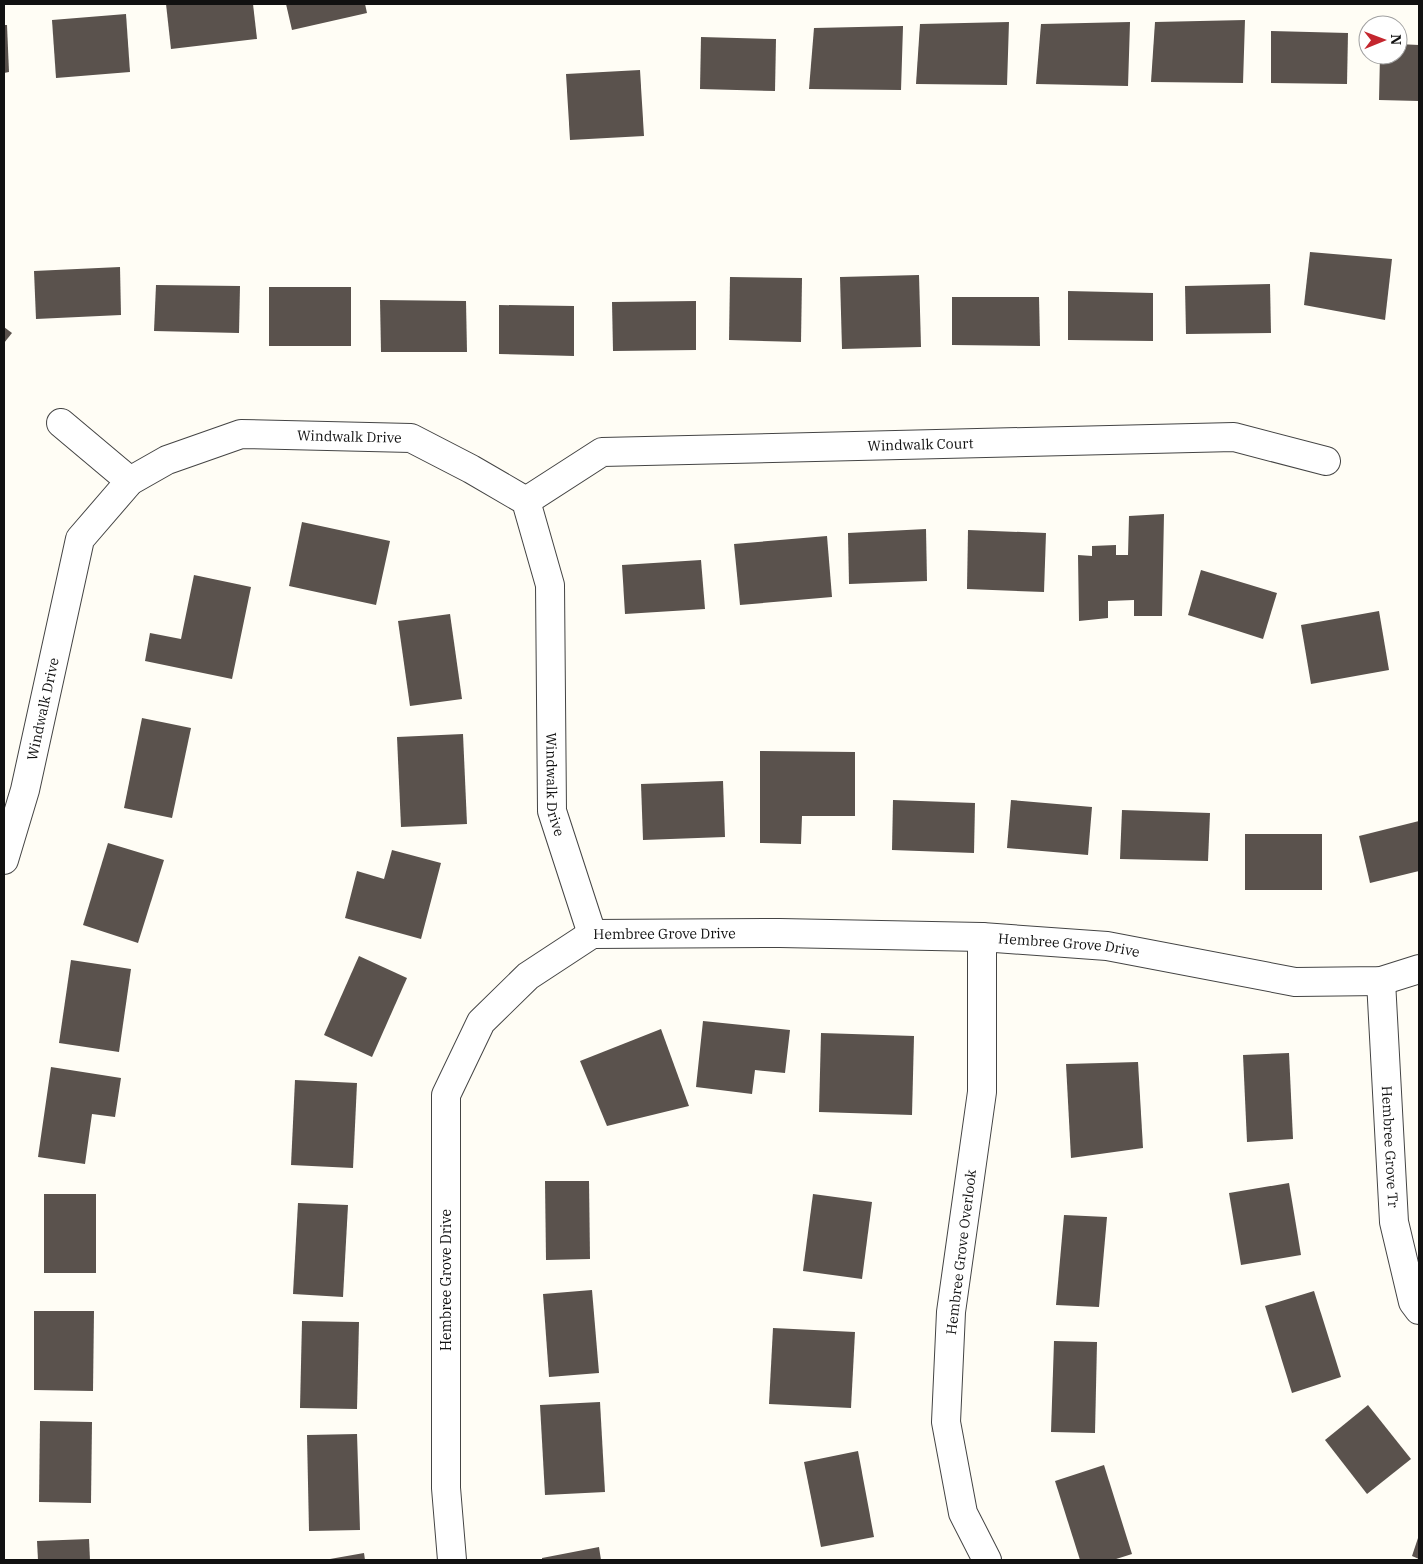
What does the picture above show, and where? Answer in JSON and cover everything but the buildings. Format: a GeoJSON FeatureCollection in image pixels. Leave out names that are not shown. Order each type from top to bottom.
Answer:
{"type":"FeatureCollection","features":[{"type":"Feature","properties":{"kind":"street"},"geometry":{"type":"LineString","coordinates":[[62,423],[130,481]]}},
{"type":"Feature","properties":{"kind":"street","name":"Windwalk Drive"},"geometry":{"type":"LineString","coordinates":[[4,860],[25,790],[80,538],[130,481],[167,460],[240,434],[411,438],[471,468],[526,501],[550,585],[552,811],[592,934]]}},
{"type":"Feature","properties":{"kind":"street","name":"Windwalk Court"},"geometry":{"type":"LineString","coordinates":[[526,501],[602,452],[1234,438],[1326,461]]}},
{"type":"Feature","properties":{"kind":"street","name":"Hembree Grove Drive"},"geometry":{"type":"LineString","coordinates":[[452,1560],[446,1488],[446,1095],[481,1022],[528,976],[592,934],[780,933],[982,937],[1108,946],[1295,982],[1381,981],[1419,969]]}},
{"type":"Feature","properties":{"kind":"street","name":"Hembree Grove Overlook"},"geometry":{"type":"LineString","coordinates":[[982,937],[982,1092],[951,1312],[946,1422],[963,1513],[987,1560]]}},
{"type":"Feature","properties":{"kind":"street","name":"Hembree Grove Tr"},"geometry":{"type":"LineString","coordinates":[[1381,981],[1394,1222],[1413,1302],[1419,1310]]}}]}
